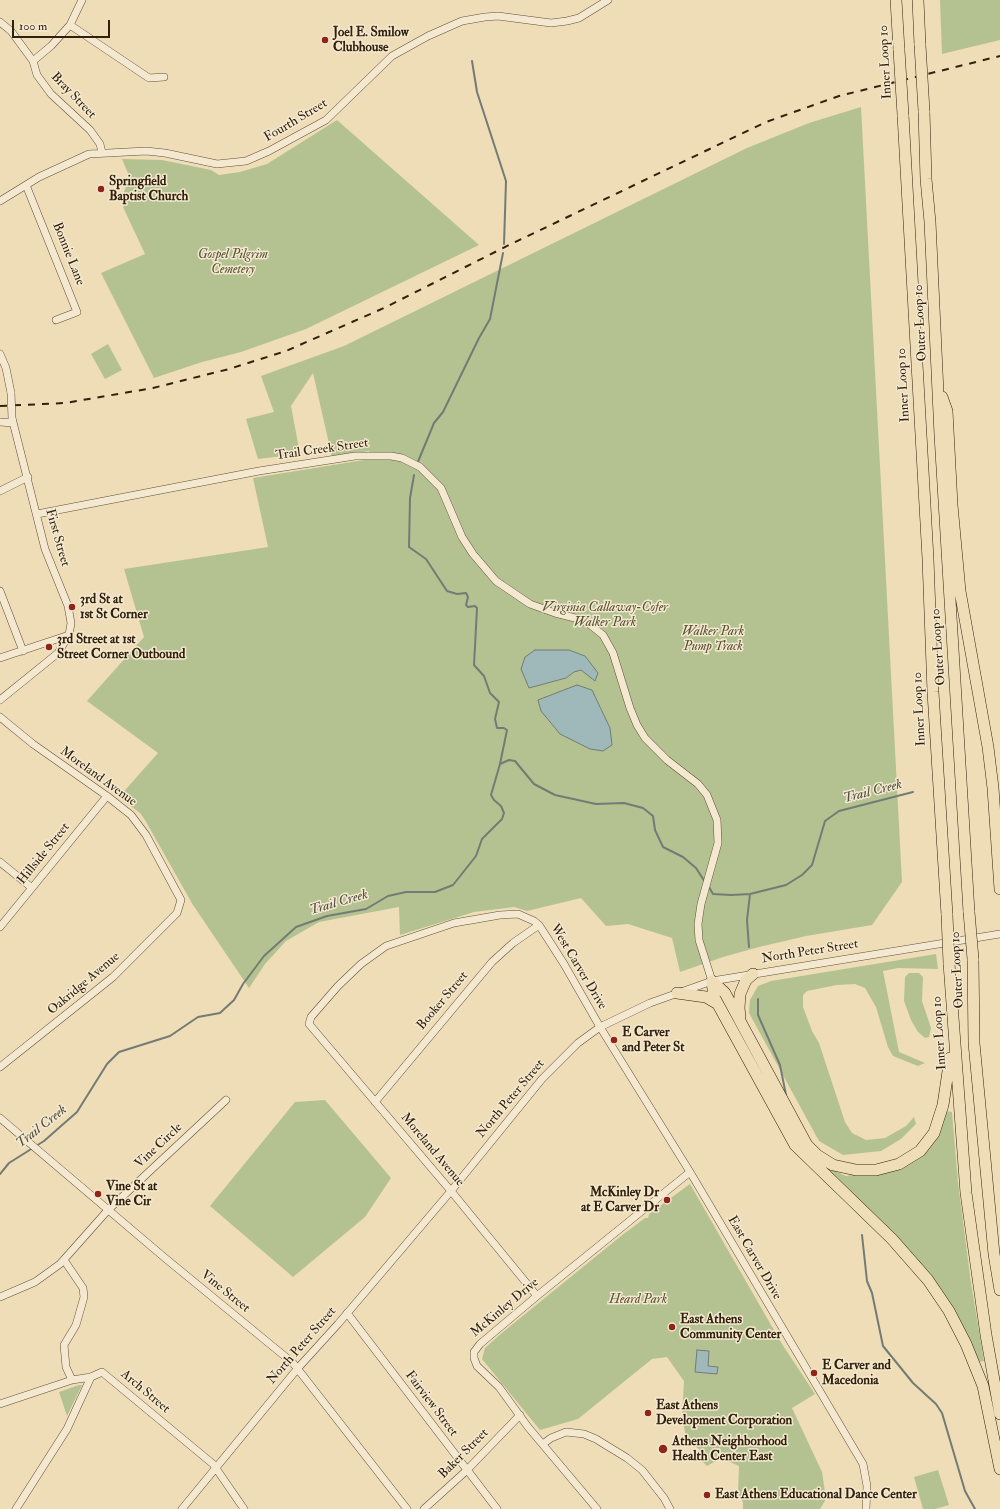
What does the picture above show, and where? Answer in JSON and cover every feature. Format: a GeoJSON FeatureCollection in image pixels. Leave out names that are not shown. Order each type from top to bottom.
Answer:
{"type":"FeatureCollection","features":[{"type":"Feature","properties":{"kind":"highway","name":"Outer Loop 10"},"geometry":{"type":"LineString","coordinates":[[918,0],[937,379],[973,959],[975,1051],[993,1247],[1000,1290]]}},
{"type":"Feature","properties":{"kind":"highway","name":"Inner Loop 10"},"geometry":{"type":"LineString","coordinates":[[896,2],[928,559],[933,692],[953,1031],[966,1193],[986,1334],[1000,1414]]}},
{"type":"Feature","properties":{"kind":"highway"},"geometry":{"type":"LineString","coordinates":[[937,379],[947,412],[952,505],[960,591],[988,747],[993,788],[1000,889]]}},
{"type":"Feature","properties":{"kind":"highway"},"geometry":{"type":"LineString","coordinates":[[741,1024],[739,1008],[740,994],[746,980],[753,974]]}},
{"type":"Feature","properties":{"kind":"highway"},"geometry":{"type":"LineString","coordinates":[[712,981],[714,997],[795,1145],[892,1239],[928,1280],[949,1311],[966,1344],[983,1386],[1000,1469]]}},
{"type":"Feature","properties":{"kind":"highway"},"geometry":{"type":"LineString","coordinates":[[712,981],[724,993],[806,1145],[816,1155],[833,1164],[856,1170],[876,1170],[899,1164],[920,1151],[934,1133],[943,1106],[953,1031]]}},
{"type":"Feature","properties":{"kind":"highway"},"geometry":{"type":"LineString","coordinates":[[676,993],[706,997],[718,1004]]}},
{"type":"Feature","properties":{"kind":"street"},"geometry":{"type":"LineString","coordinates":[[32,61],[50,46],[70,24],[82,0]]}},
{"type":"Feature","properties":{"kind":"street","name":"Fourth Street"},"geometry":{"type":"LineString","coordinates":[[0,201],[26,185],[89,154],[102,152],[156,152],[217,164],[246,161],[269,151],[326,120],[392,56],[428,36],[462,21],[484,17],[498,16],[551,22],[567,21],[579,18],[608,0]]}},
{"type":"Feature","properties":{"kind":"street","name":"Bray Street"},"geometry":{"type":"LineString","coordinates":[[0,22],[10,31],[32,61],[37,75],[51,94],[90,130],[100,144],[102,152]]}},
{"type":"Feature","properties":{"kind":"street"},"geometry":{"type":"LineString","coordinates":[[70,24],[149,78],[164,77]]}},
{"type":"Feature","properties":{"kind":"street","name":"Bonnie Lane"},"geometry":{"type":"LineString","coordinates":[[26,185],[77,312],[56,320]]}},
{"type":"Feature","properties":{"kind":"street","name":"First Street"},"geometry":{"type":"LineString","coordinates":[[0,354],[6,368],[11,393],[13,421],[45,549],[70,614],[71,623],[69,635],[58,653],[0,700]]}},
{"type":"Feature","properties":{"kind":"street"},"geometry":{"type":"LineString","coordinates":[[0,422],[13,421]]}},
{"type":"Feature","properties":{"kind":"street","name":"Trail Creek Street"},"geometry":{"type":"LineString","coordinates":[[37,514],[259,471],[356,456],[391,456],[412,463],[428,473],[441,488],[462,536],[472,554],[496,581],[530,604],[555,613],[579,619],[603,635],[613,653],[630,708],[645,738],[667,760],[698,784],[714,809],[718,829],[714,858],[701,904],[699,917],[699,940],[712,981]]}},
{"type":"Feature","properties":{"kind":"street"},"geometry":{"type":"LineString","coordinates":[[0,491],[28,477]]}},
{"type":"Feature","properties":{"kind":"street"},"geometry":{"type":"LineString","coordinates":[[0,591],[23,651]]}},
{"type":"Feature","properties":{"kind":"street"},"geometry":{"type":"LineString","coordinates":[[0,658],[69,635]]}},
{"type":"Feature","properties":{"kind":"street","name":"Moreland Avenue"},"geometry":{"type":"LineString","coordinates":[[0,718],[33,744],[107,796],[131,815],[146,835],[179,896],[180,904],[177,913]]}},
{"type":"Feature","properties":{"kind":"street","name":"Hillside Street"},"geometry":{"type":"LineString","coordinates":[[0,927],[107,796]]}},
{"type":"Feature","properties":{"kind":"street"},"geometry":{"type":"LineString","coordinates":[[0,862],[32,888]]}},
{"type":"Feature","properties":{"kind":"street","name":"Oakridge Avenue"},"geometry":{"type":"LineString","coordinates":[[0,1066],[113,977],[177,913]]}},
{"type":"Feature","properties":{"kind":"street","name":"West Carver Drive"},"geometry":{"type":"LineString","coordinates":[[309,1022],[311,1017],[338,986],[375,952],[391,944],[454,923],[500,915],[524,916],[539,925],[600,1026]]}},
{"type":"Feature","properties":{"kind":"street","name":"Booker Street"},"geometry":{"type":"LineString","coordinates":[[375,1102],[502,951],[539,925]]}},
{"type":"Feature","properties":{"kind":"street","name":"North Peter Street"},"geometry":{"type":"LineString","coordinates":[[182,1509],[298,1368],[451,1191],[542,1078],[578,1043],[600,1026],[631,1011],[676,993],[712,981],[1000,934]]}},
{"type":"Feature","properties":{"kind":"street","name":"Moreland Avenue"},"geometry":{"type":"LineString","coordinates":[[309,1022],[311,1028],[451,1191],[537,1296]]}},
{"type":"Feature","properties":{"kind":"street","name":"East Carver Drive"},"geometry":{"type":"LineString","coordinates":[[600,1026],[690,1172],[863,1464],[867,1486],[866,1509]]}},
{"type":"Feature","properties":{"kind":"street","name":"Vine Circle"},"geometry":{"type":"LineString","coordinates":[[0,1297],[35,1282],[64,1260],[108,1210],[226,1100]]}},
{"type":"Feature","properties":{"kind":"street","name":"Vine Street"},"geometry":{"type":"LineString","coordinates":[[0,1118],[298,1368],[408,1509]]}},
{"type":"Feature","properties":{"kind":"street","name":"McKinley Drive"},"geometry":{"type":"LineString","coordinates":[[597,1509],[543,1444],[499,1387],[477,1366],[474,1358],[474,1352],[480,1344],[537,1296],[690,1172]]}},
{"type":"Feature","properties":{"kind":"street"},"geometry":{"type":"LineString","coordinates":[[64,1260],[83,1288],[84,1297],[76,1325],[64,1345],[66,1367],[72,1380]]}},
{"type":"Feature","properties":{"kind":"street","name":"Fairview Street"},"geometry":{"type":"LineString","coordinates":[[347,1313],[466,1471],[497,1509]]}},
{"type":"Feature","properties":{"kind":"street","name":"Arch Street"},"geometry":{"type":"LineString","coordinates":[[0,1404],[72,1380],[102,1372],[213,1464],[244,1509]]}},
{"type":"Feature","properties":{"kind":"street"},"geometry":{"type":"LineString","coordinates":[[16,1509],[67,1429],[91,1376]]}},
{"type":"Feature","properties":{"kind":"street","name":"Baker Street"},"geometry":{"type":"LineString","coordinates":[[424,1509],[466,1471],[520,1415]]}},
{"type":"Feature","properties":{"kind":"street"},"geometry":{"type":"LineString","coordinates":[[543,1444],[566,1432],[584,1434],[633,1463],[648,1478],[670,1509]]}},
{"type":"Feature","properties":{"kind":"green space"},"geometry":{"type":"Polygon","coordinates":[[[940,0],[1000,0],[1000,40],[942,54],[940,0]]]}},
{"type":"Feature","properties":{"kind":"green space","name":"Virginia Callaway-Cofer Walker Park"},"geometry":{"type":"Polygon","coordinates":[[[861,107],[902,882],[872,925],[806,936],[759,947],[723,957],[680,972],[672,938],[628,924],[606,926],[581,898],[527,911],[514,907],[474,912],[400,935],[399,907],[319,922],[286,941],[265,964],[249,988],[193,905],[145,820],[140,813],[119,797],[158,753],[87,701],[144,637],[124,569],[268,547],[253,478],[370,459],[369,451],[332,457],[313,373],[291,406],[300,454],[258,459],[246,419],[274,412],[261,376],[344,346],[747,148],[809,123],[861,107]]]}},
{"type":"Feature","properties":{"kind":"green space","name":"Gospel Pilgrim Cemetery"},"geometry":{"type":"Polygon","coordinates":[[[337,120],[479,245],[306,329],[241,352],[202,362],[154,378],[101,273],[145,254],[123,207],[127,202],[123,194],[130,178],[122,159],[162,160],[211,170],[219,175],[240,172],[267,164],[337,120]]]}},
{"type":"Feature","properties":{"kind":"green space"},"geometry":{"type":"Polygon","coordinates":[[[108,344],[122,370],[105,379],[91,354],[108,344]]]}},
{"type":"Feature","properties":{"kind":"green space"},"geometry":{"type":"Polygon","coordinates":[[[936,954],[938,969],[898,968],[883,971],[899,1052],[925,1063],[918,1066],[893,1056],[888,1047],[876,1007],[865,988],[855,984],[837,985],[807,991],[803,995],[803,1007],[812,1031],[819,1043],[845,1122],[852,1133],[866,1140],[885,1138],[906,1126],[914,1117],[916,1124],[901,1139],[881,1151],[843,1155],[819,1141],[749,1013],[750,1000],[758,986],[771,981],[936,954]]]}},
{"type":"Feature","properties":{"kind":"green space"},"geometry":{"type":"Polygon","coordinates":[[[909,973],[919,973],[923,977],[922,1001],[931,1028],[929,1037],[925,1038],[918,1032],[911,1020],[904,1001],[905,977],[909,973]]]}},
{"type":"Feature","properties":{"kind":"green space"},"geometry":{"type":"Polygon","coordinates":[[[325,1100],[391,1178],[365,1217],[293,1277],[210,1206],[295,1102],[325,1100]]]}},
{"type":"Feature","properties":{"kind":"green space"},"geometry":{"type":"Polygon","coordinates":[[[945,1111],[952,1112],[958,1183],[971,1283],[984,1361],[978,1362],[953,1310],[821,1165],[846,1176],[907,1165],[945,1111]]]}},
{"type":"Feature","properties":{"kind":"green space","name":"Heard Park"},"geometry":{"type":"Polygon","coordinates":[[[690,1184],[782,1344],[815,1394],[792,1408],[822,1472],[826,1499],[820,1509],[743,1509],[743,1502],[738,1494],[739,1466],[721,1458],[707,1466],[700,1459],[699,1449],[687,1441],[682,1418],[684,1381],[667,1357],[652,1359],[578,1419],[540,1430],[482,1359],[485,1348],[503,1332],[621,1236],[645,1218],[648,1218],[649,1214],[690,1184]]]}},
{"type":"Feature","properties":{"kind":"green space"},"geometry":{"type":"Polygon","coordinates":[[[82,1385],[67,1416],[59,1392],[82,1385]]]}},
{"type":"Feature","properties":{"kind":"green space"},"geometry":{"type":"Polygon","coordinates":[[[938,1470],[949,1505],[935,1509],[923,1509],[914,1477],[938,1470]]]}},
{"type":"Feature","properties":{"kind":"water"},"geometry":{"type":"Polygon","coordinates":[[[535,650],[569,650],[585,656],[598,673],[595,681],[581,670],[574,672],[566,678],[529,688],[521,669],[525,657],[535,650]]]}},
{"type":"Feature","properties":{"kind":"water"},"geometry":{"type":"Polygon","coordinates":[[[577,685],[592,690],[610,728],[612,745],[603,751],[590,749],[560,734],[541,711],[538,700],[577,685]]]}},
{"type":"Feature","properties":{"kind":"water"},"geometry":{"type":"Polygon","coordinates":[[[697,1350],[709,1351],[708,1366],[718,1367],[717,1374],[695,1372],[697,1350]]]}},
{"type":"Feature","properties":{"kind":"waterway"},"geometry":{"type":"LineString","coordinates":[[472,61],[477,92],[506,181],[504,244]]}},
{"type":"Feature","properties":{"kind":"waterway"},"geometry":{"type":"LineString","coordinates":[[417,464],[434,423],[443,412],[479,338],[490,319],[503,253]]}},
{"type":"Feature","properties":{"kind":"waterway","name":"Trail Creek"},"geometry":{"type":"LineString","coordinates":[[0,1174],[9,1163],[44,1141],[77,1112],[107,1064],[119,1052],[170,1036],[198,1017],[220,1013],[234,1000],[243,984],[264,956],[296,927],[327,916],[366,909],[388,896],[406,892],[435,892],[453,885],[476,856],[482,839],[502,819],[504,813],[501,806],[491,795],[500,764],[507,730],[504,728],[497,728],[495,719],[499,702],[490,693],[484,676],[474,665],[477,608],[475,606],[468,607],[466,605],[468,597],[466,593],[457,594],[447,591],[426,559],[409,547],[410,498],[414,475]]}},
{"type":"Feature","properties":{"kind":"waterway","name":"Trail Creek"},"geometry":{"type":"LineString","coordinates":[[500,764],[509,760],[515,761],[534,784],[555,795],[596,804],[624,803],[643,808],[653,816],[655,830],[663,847],[683,857],[696,868],[705,882]]}},
{"type":"Feature","properties":{"kind":"waterway","name":"Trail Creek"},"geometry":{"type":"LineString","coordinates":[[709,887],[713,894],[731,895],[750,894],[786,885],[802,875],[812,865],[825,821],[839,811],[913,792]]}},
{"type":"Feature","properties":{"kind":"waterway"},"geometry":{"type":"LineString","coordinates":[[749,947],[747,920],[750,894]]}},
{"type":"Feature","properties":{"kind":"waterway"},"geometry":{"type":"LineString","coordinates":[[758,999],[758,1015],[780,1065],[786,1095]]}},
{"type":"Feature","properties":{"kind":"waterway"},"geometry":{"type":"LineString","coordinates":[[862,1235],[867,1281],[872,1293],[883,1346],[913,1383],[936,1404],[942,1413],[965,1491],[975,1509]]}},
{"type":"Feature","properties":{"kind":"railway"},"geometry":{"type":"LineString","coordinates":[[0,406],[65,403],[153,388],[229,369],[286,351],[384,308],[509,245],[766,122],[839,96],[1000,56]]}},
{"type":"Feature","properties":{"kind":"place","name":"Joel E. Smilow Clubhouse"},"geometry":{"type":"Point","coordinates":[325,40]}},
{"type":"Feature","properties":{"kind":"place","name":"Springfield Baptist Church"},"geometry":{"type":"Point","coordinates":[101,189]}},
{"type":"Feature","properties":{"kind":"place","name":"3rd St at 1st St Corner"},"geometry":{"type":"Point","coordinates":[72,607]}},
{"type":"Feature","properties":{"kind":"place","name":"3rd Street at 1st Street Corner Outbound"},"geometry":{"type":"Point","coordinates":[49,647]}},
{"type":"Feature","properties":{"kind":"place","name":"E Carver and Peter St"},"geometry":{"type":"Point","coordinates":[614,1040]}},
{"type":"Feature","properties":{"kind":"place","name":"Vine St at Vine Cir"},"geometry":{"type":"Point","coordinates":[98,1194]}},
{"type":"Feature","properties":{"kind":"place","name":"McKinley Dr at E Carver Dr"},"geometry":{"type":"Point","coordinates":[667,1200]}},
{"type":"Feature","properties":{"kind":"place","name":"East Athens Community Center"},"geometry":{"type":"Point","coordinates":[672,1327]}},
{"type":"Feature","properties":{"kind":"place","name":"E Carver and Macedonia"},"geometry":{"type":"Point","coordinates":[814,1373]}},
{"type":"Feature","properties":{"kind":"place","name":"East Athens Development Corporation"},"geometry":{"type":"Point","coordinates":[648,1413]}},
{"type":"Feature","properties":{"kind":"place","name":"Athens Neighborhood Health Center East"},"geometry":{"type":"Point","coordinates":[663,1449]}},
{"type":"Feature","properties":{"kind":"place","name":"East Athens Educational Dance Center"},"geometry":{"type":"Point","coordinates":[707,1495]}},
{"type":"Feature","properties":{"kind":"park label","name":"Walker Park Pump Track"},"geometry":{"type":"Point","coordinates":[713,640]}}]}
